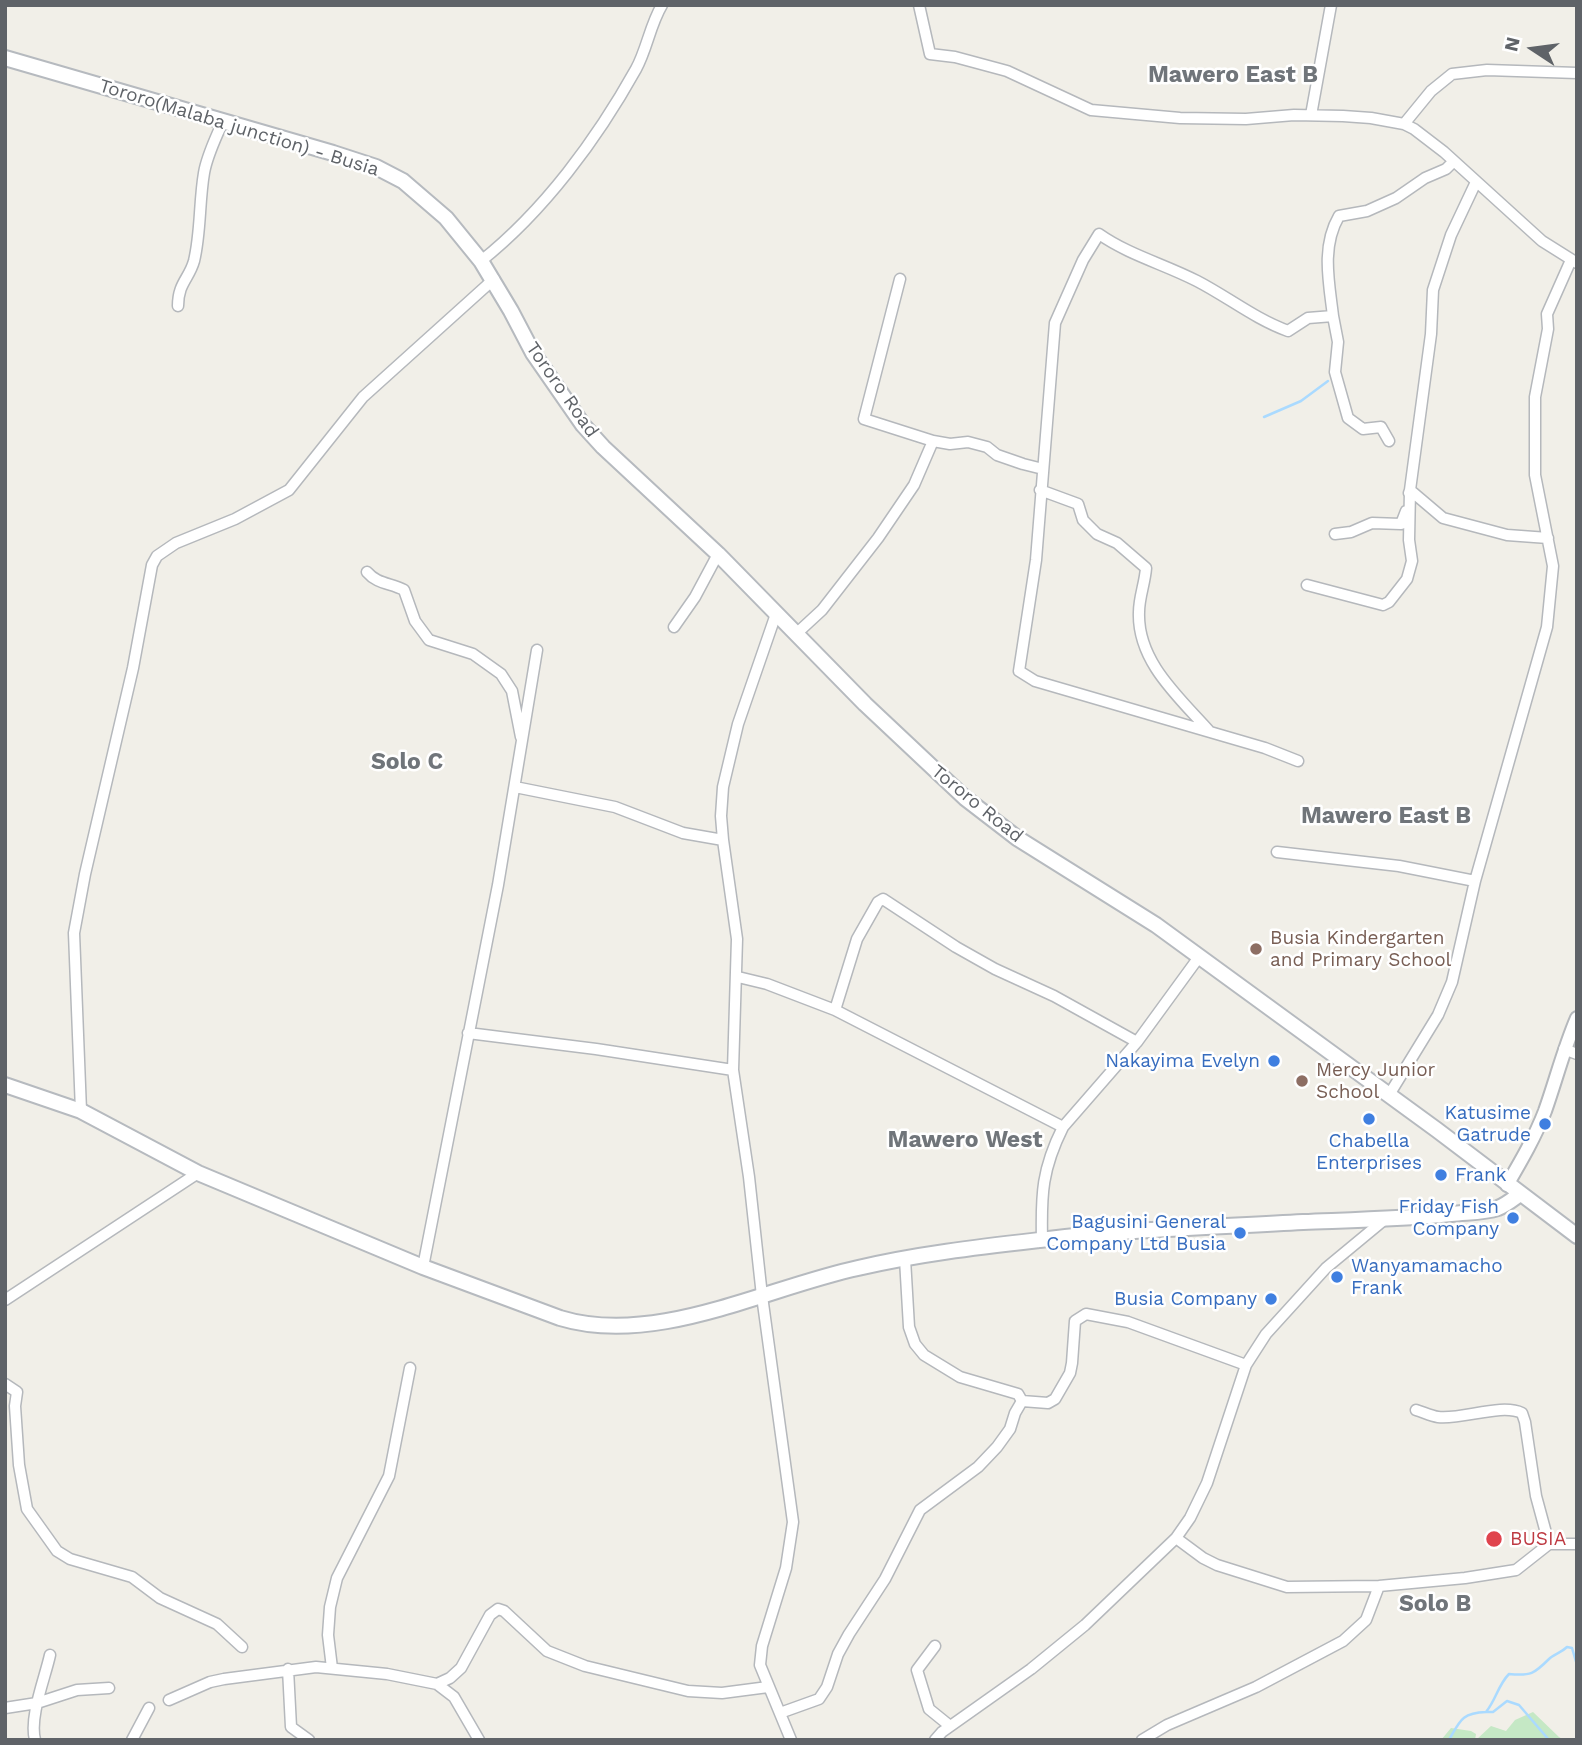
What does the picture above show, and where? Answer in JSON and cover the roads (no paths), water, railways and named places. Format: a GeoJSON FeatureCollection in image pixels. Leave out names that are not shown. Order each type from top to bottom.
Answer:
{"type":"FeatureCollection","features":[{"type":"Feature","properties":{"kind":"main road","name":"Tororo(Malaba junction) - Busia"},"geometry":{"type":"LineString","coordinates":[[5,58],[365,164],[403,181],[446,218],[481,261]]}},
{"type":"Feature","properties":{"kind":"main road","name":"Tororo Road"},"geometry":{"type":"LineString","coordinates":[[481,261],[494,279],[533,353],[583,425],[928,764],[986,815],[1042,855],[1137,912],[1389,1094],[1577,1236]]}},
{"type":"Feature","properties":{"kind":"main road"},"geometry":{"type":"LineString","coordinates":[[5,1085],[81,1111],[198,1173],[423,1267],[560,1318],[580,1324],[602,1326],[661,1321],[762,1296],[839,1272],[905,1259],[1042,1239],[1130,1231],[1384,1220],[1487,1211],[1504,1205],[1520,1194]]}},
{"type":"Feature","properties":{"kind":"street"},"geometry":{"type":"LineString","coordinates":[[481,261],[510,238],[576,159],[637,67],[652,24],[662,5]]}},
{"type":"Feature","properties":{"kind":"street"},"geometry":{"type":"LineString","coordinates":[[919,5],[930,54],[955,57],[1007,71],[1091,110],[1180,118],[1246,119],[1311,115],[1371,118],[1404,124],[1454,161],[1542,240],[1574,261],[1547,314],[1548,329],[1535,397],[1535,475],[1553,566],[1547,627],[1475,881],[1448,995],[1389,1094]]}},
{"type":"Feature","properties":{"kind":"street"},"geometry":{"type":"LineString","coordinates":[[1311,115],[1331,5]]}},
{"type":"Feature","properties":{"kind":"street"},"geometry":{"type":"LineString","coordinates":[[1404,124],[1431,91],[1452,74],[1487,70],[1577,73]]}},
{"type":"Feature","properties":{"kind":"street"},"geometry":{"type":"LineString","coordinates":[[178,306],[182,281],[193,264],[208,157],[223,121]]}},
{"type":"Feature","properties":{"kind":"street"},"geometry":{"type":"LineString","coordinates":[[1389,441],[1381,427],[1363,429],[1348,418],[1335,372],[1338,342],[1327,256],[1333,226],[1339,216],[1367,211],[1396,198],[1424,178],[1446,169],[1454,161]]}},
{"type":"Feature","properties":{"kind":"street"},"geometry":{"type":"LineString","coordinates":[[1335,534],[1350,532],[1372,523],[1401,524],[1404,519],[1431,334],[1433,290],[1451,235],[1476,182]]}},
{"type":"Feature","properties":{"kind":"street"},"geometry":{"type":"LineString","coordinates":[[1298,761],[1265,748],[1035,681],[1019,671],[1036,560],[1055,323],[1083,260],[1099,234],[1118,247],[1196,281],[1264,323],[1287,331],[1308,317],[1333,316]]}},
{"type":"Feature","properties":{"kind":"street"},"geometry":{"type":"LineString","coordinates":[[81,1111],[74,933],[156,556],[176,543],[235,519],[289,490],[363,397],[494,279]]}},
{"type":"Feature","properties":{"kind":"street"},"geometry":{"type":"LineString","coordinates":[[900,279],[864,419],[933,441],[950,444],[968,442],[987,447],[997,454],[1043,469]]}},
{"type":"Feature","properties":{"kind":"street"},"geometry":{"type":"LineString","coordinates":[[796,634],[822,610],[878,538],[914,485],[933,441]]}},
{"type":"Feature","properties":{"kind":"street"},"geometry":{"type":"LineString","coordinates":[[1040,490],[1078,504],[1083,520],[1097,534],[1117,543],[1146,568],[1139,613],[1148,655],[1158,673],[1210,733]]}},
{"type":"Feature","properties":{"kind":"street"},"geometry":{"type":"LineString","coordinates":[[1410,490],[1443,518],[1507,535],[1548,538]]}},
{"type":"Feature","properties":{"kind":"street"},"geometry":{"type":"LineString","coordinates":[[1307,585],[1371,603],[1382,605],[1389,602],[1407,579],[1412,561],[1409,540],[1410,490]]}},
{"type":"Feature","properties":{"kind":"street"},"geometry":{"type":"LineString","coordinates":[[674,627],[695,597],[718,555]]}},
{"type":"Feature","properties":{"kind":"street"},"geometry":{"type":"LineString","coordinates":[[367,572],[379,582],[404,590],[415,621],[429,640],[473,654],[501,674],[512,691],[523,744]]}},
{"type":"Feature","properties":{"kind":"street"},"geometry":{"type":"LineString","coordinates":[[776,614],[745,702],[722,796],[723,840],[735,913],[738,977],[733,1070],[793,1522],[786,1568],[760,1657],[762,1674],[791,1740]]}},
{"type":"Feature","properties":{"kind":"street"},"geometry":{"type":"LineString","coordinates":[[423,1267],[523,744],[537,650]]}},
{"type":"Feature","properties":{"kind":"street"},"geometry":{"type":"LineString","coordinates":[[515,787],[615,807],[682,833],[723,840]]}},
{"type":"Feature","properties":{"kind":"street"},"geometry":{"type":"LineString","coordinates":[[1278,852],[1399,866],[1475,881]]}},
{"type":"Feature","properties":{"kind":"street"},"geometry":{"type":"LineString","coordinates":[[835,1010],[857,939],[878,902],[883,899],[995,969],[1054,996],[1137,1042]]}},
{"type":"Feature","properties":{"kind":"street"},"geometry":{"type":"LineString","coordinates":[[1042,1239],[1041,1192],[1052,1148],[1063,1127],[1137,1042],[1199,957]]}},
{"type":"Feature","properties":{"kind":"street"},"geometry":{"type":"LineString","coordinates":[[738,977],[767,984],[835,1010],[1063,1127]]}},
{"type":"Feature","properties":{"kind":"street"},"geometry":{"type":"LineString","coordinates":[[1507,1185],[1535,1135],[1577,1018]]}},
{"type":"Feature","properties":{"kind":"street"},"geometry":{"type":"LineString","coordinates":[[468,1033],[571,1045],[733,1070]]}},
{"type":"Feature","properties":{"kind":"street"},"geometry":{"type":"LineString","coordinates":[[1564,1049],[1577,1054]]}},
{"type":"Feature","properties":{"kind":"street"},"geometry":{"type":"LineString","coordinates":[[5,1300],[198,1173]]}},
{"type":"Feature","properties":{"kind":"street"},"geometry":{"type":"LineString","coordinates":[[935,1740],[1085,1625],[1176,1538],[1190,1518],[1207,1483],[1246,1365],[1266,1334],[1326,1269],[1384,1220]]}},
{"type":"Feature","properties":{"kind":"street"},"geometry":{"type":"LineString","coordinates":[[905,1259],[909,1327],[915,1345],[924,1355],[960,1377],[1018,1394],[1022,1402]]}},
{"type":"Feature","properties":{"kind":"street"},"geometry":{"type":"LineString","coordinates":[[1022,1402],[1048,1403],[1055,1399],[1072,1363],[1075,1321],[1086,1314],[1128,1322],[1246,1365]]}},
{"type":"Feature","properties":{"kind":"street"},"geometry":{"type":"LineString","coordinates":[[332,1668],[329,1626],[337,1578],[389,1476],[410,1368]]}},
{"type":"Feature","properties":{"kind":"street"},"geometry":{"type":"LineString","coordinates":[[5,1384],[18,1392],[15,1406],[18,1453],[27,1509],[57,1550],[69,1559],[132,1577],[160,1598],[217,1624],[242,1647]]}},
{"type":"Feature","properties":{"kind":"street"},"geometry":{"type":"LineString","coordinates":[[780,1713],[819,1699],[828,1687],[838,1654],[886,1579],[920,1510],[978,1467],[997,1447],[1010,1429],[1022,1402]]}},
{"type":"Feature","properties":{"kind":"street"},"geometry":{"type":"LineString","coordinates":[[1416,1410],[1439,1417],[1503,1411],[1522,1413],[1536,1496],[1549,1544]]}},
{"type":"Feature","properties":{"kind":"street"},"geometry":{"type":"LineString","coordinates":[[1176,1538],[1217,1565],[1287,1587],[1379,1586],[1465,1578],[1516,1570],[1549,1544],[1577,1544]]}},
{"type":"Feature","properties":{"kind":"street"},"geometry":{"type":"LineString","coordinates":[[1142,1740],[1167,1725],[1256,1687],[1343,1641],[1366,1620],[1379,1586]]}},
{"type":"Feature","properties":{"kind":"street"},"geometry":{"type":"LineString","coordinates":[[454,1698],[456,1674],[490,1615],[498,1609],[504,1611],[547,1651],[585,1666],[688,1691],[722,1693],[768,1687]]}},
{"type":"Feature","properties":{"kind":"street"},"geometry":{"type":"LineString","coordinates":[[935,1646],[917,1670],[929,1709],[950,1726]]}},
{"type":"Feature","properties":{"kind":"street"},"geometry":{"type":"LineString","coordinates":[[35,1740],[33,1733],[37,1703],[50,1655]]}},
{"type":"Feature","properties":{"kind":"street"},"geometry":{"type":"LineString","coordinates":[[169,1700],[210,1682],[288,1669],[332,1668],[387,1674],[437,1684],[454,1698],[478,1740]]}},
{"type":"Feature","properties":{"kind":"street"},"geometry":{"type":"LineString","coordinates":[[288,1669],[291,1727],[309,1740]]}},
{"type":"Feature","properties":{"kind":"street"},"geometry":{"type":"LineString","coordinates":[[437,1684],[456,1674]]}},
{"type":"Feature","properties":{"kind":"street"},"geometry":{"type":"LineString","coordinates":[[5,1708],[37,1703],[77,1690],[109,1688]]}},
{"type":"Feature","properties":{"kind":"street"},"geometry":{"type":"LineString","coordinates":[[132,1740],[149,1708]]}},
{"type":"Feature","properties":{"kind":"waterway"},"geometry":{"type":"LineString","coordinates":[[1264,417],[1301,401],[1328,381]]}},
{"type":"Feature","properties":{"kind":"waterway"},"geometry":{"type":"LineString","coordinates":[[1449,1740],[1462,1719],[1471,1714],[1486,1712],[1509,1674],[1532,1673],[1567,1647],[1572,1648],[1577,1665]]}},
{"type":"Feature","properties":{"kind":"waterway"},"geometry":{"type":"LineString","coordinates":[[1486,1712],[1493,1712],[1507,1701],[1519,1705],[1549,1740]]}},
{"type":"Feature","properties":{"kind":"place","name":"Busia Kindergarten and Primary School"},"geometry":{"type":"Point","coordinates":[1256,949]}},
{"type":"Feature","properties":{"kind":"place","name":"Nakayima Evelyn"},"geometry":{"type":"Point","coordinates":[1274,1061]}},
{"type":"Feature","properties":{"kind":"place","name":"Mercy Junior School"},"geometry":{"type":"Point","coordinates":[1302,1081]}},
{"type":"Feature","properties":{"kind":"place","name":"Chabella Enterprises"},"geometry":{"type":"Point","coordinates":[1369,1119]}},
{"type":"Feature","properties":{"kind":"place","name":"Katusime Gatrude"},"geometry":{"type":"Point","coordinates":[1545,1124]}},
{"type":"Feature","properties":{"kind":"place","name":"Frank"},"geometry":{"type":"Point","coordinates":[1441,1175]}},
{"type":"Feature","properties":{"kind":"place","name":"Friday Fish Company"},"geometry":{"type":"Point","coordinates":[1513,1218]}},
{"type":"Feature","properties":{"kind":"place","name":"Bagusini General Company Ltd Busia"},"geometry":{"type":"Point","coordinates":[1240,1233]}},
{"type":"Feature","properties":{"kind":"place","name":"Wanyamamacho Frank"},"geometry":{"type":"Point","coordinates":[1337,1277]}},
{"type":"Feature","properties":{"kind":"place","name":"Busia Company"},"geometry":{"type":"Point","coordinates":[1271,1299]}},
{"type":"Feature","properties":{"kind":"place","name":"BUSIA"},"geometry":{"type":"Point","coordinates":[1494,1539]}},
{"type":"Feature","properties":{"kind":"district","name":"Mawero East B"},"geometry":{"type":"Point","coordinates":[1233,75]}},
{"type":"Feature","properties":{"kind":"district","name":"Solo C"},"geometry":{"type":"Point","coordinates":[407,762]}},
{"type":"Feature","properties":{"kind":"district","name":"Mawero East B"},"geometry":{"type":"Point","coordinates":[1386,816]}},
{"type":"Feature","properties":{"kind":"district","name":"Mawero West"},"geometry":{"type":"Point","coordinates":[965,1140]}},
{"type":"Feature","properties":{"kind":"district","name":"Solo B"},"geometry":{"type":"Point","coordinates":[1435,1604]}}]}
